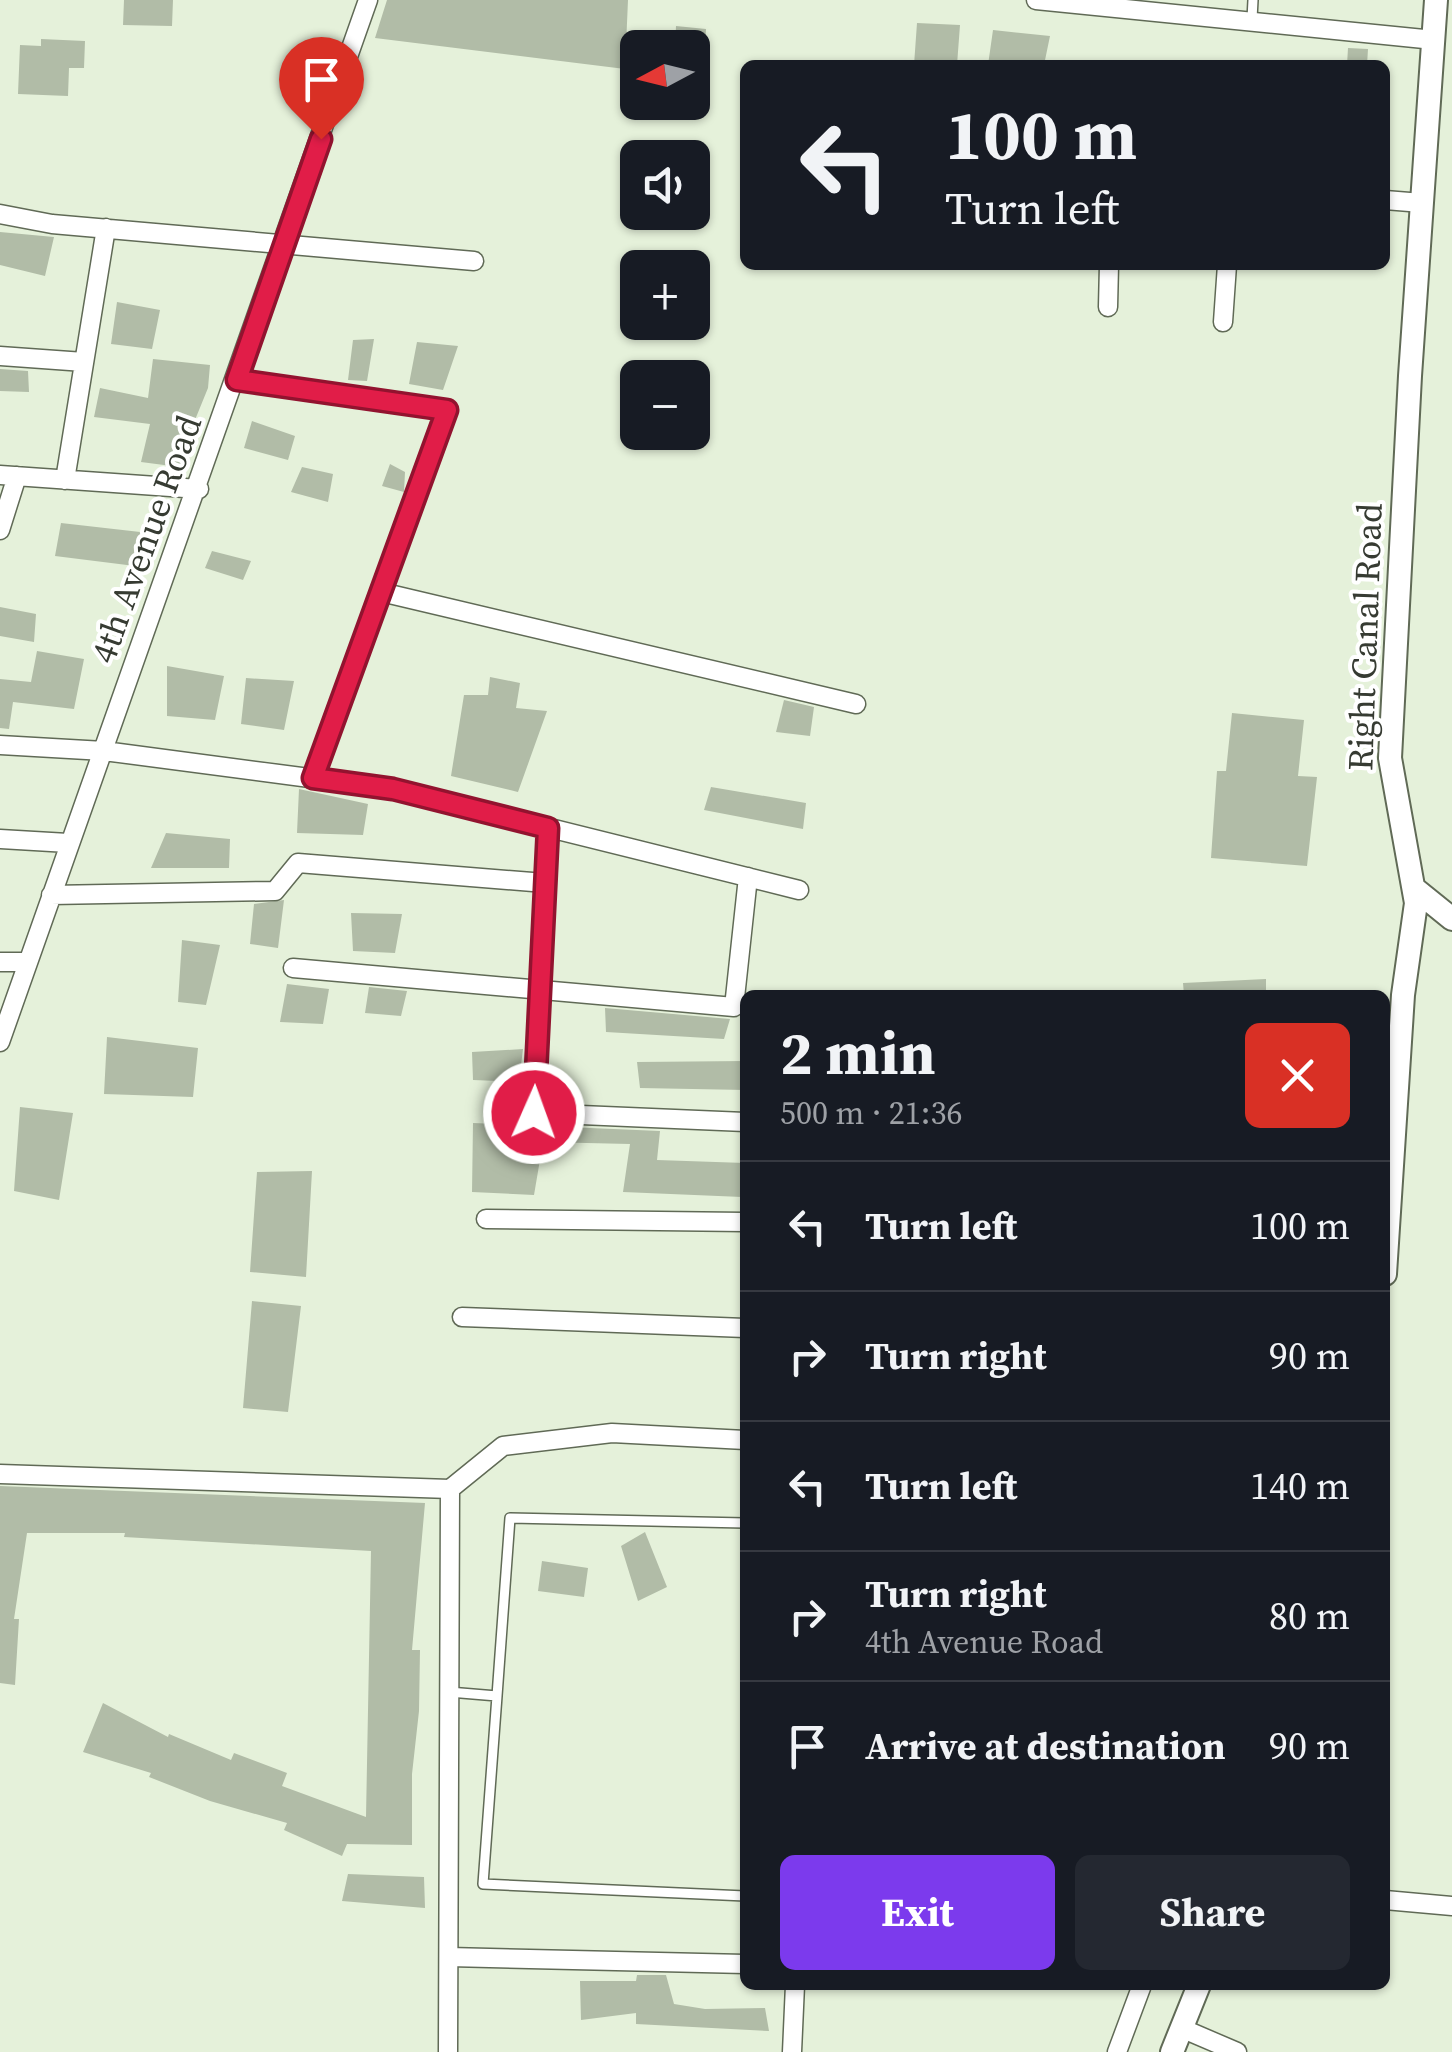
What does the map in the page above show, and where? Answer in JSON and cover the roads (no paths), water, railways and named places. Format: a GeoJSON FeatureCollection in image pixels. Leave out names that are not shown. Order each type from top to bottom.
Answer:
{"type":"FeatureCollection","features":[{"type":"Feature","properties":{"kind":"street","name":"4th Avenue Road"},"geometry":{"type":"LineString","coordinates":[[0,1041],[68,843],[199,489],[368,0]]}},
{"type":"Feature","properties":{"kind":"street"},"geometry":{"type":"LineString","coordinates":[[1036,0],[1252,10],[1434,40]]}},
{"type":"Feature","properties":{"kind":"street","name":"Right Canal Road"},"geometry":{"type":"LineString","coordinates":[[1390,1121],[1414,889],[1390,758],[1436,0]]}},
{"type":"Feature","properties":{"kind":"street"},"geometry":{"type":"LineString","coordinates":[[1390,200],[1422,203]]}},
{"type":"Feature","properties":{"kind":"street"},"geometry":{"type":"LineString","coordinates":[[0,214],[106,228],[474,261]]}},
{"type":"Feature","properties":{"kind":"street"},"geometry":{"type":"LineString","coordinates":[[65,480],[106,228]]}},
{"type":"Feature","properties":{"kind":"street"},"geometry":{"type":"LineString","coordinates":[[1108,307],[1109,270]]}},
{"type":"Feature","properties":{"kind":"street"},"geometry":{"type":"LineString","coordinates":[[1223,322],[1227,270]]}},
{"type":"Feature","properties":{"kind":"street"},"geometry":{"type":"LineString","coordinates":[[0,356],[84,362]]}},
{"type":"Feature","properties":{"kind":"street"},"geometry":{"type":"LineString","coordinates":[[237,380],[447,410],[313,778]]}},
{"type":"Feature","properties":{"kind":"street"},"geometry":{"type":"LineString","coordinates":[[0,530],[9,475],[199,489]]}},
{"type":"Feature","properties":{"kind":"street"},"geometry":{"type":"LineString","coordinates":[[380,592],[856,704]]}},
{"type":"Feature","properties":{"kind":"street"},"geometry":{"type":"LineString","coordinates":[[0,745],[104,750],[393,789],[799,890]]}},
{"type":"Feature","properties":{"kind":"street"},"geometry":{"type":"LineString","coordinates":[[548,828],[534,1113],[740,1122]]}},
{"type":"Feature","properties":{"kind":"street"},"geometry":{"type":"LineString","coordinates":[[0,839],[68,843]]}},
{"type":"Feature","properties":{"kind":"street"},"geometry":{"type":"LineString","coordinates":[[51,895],[276,891],[298,863],[546,883]]}},
{"type":"Feature","properties":{"kind":"street"},"geometry":{"type":"LineString","coordinates":[[294,968],[734,1007],[748,877]]}},
{"type":"Feature","properties":{"kind":"street"},"geometry":{"type":"LineString","coordinates":[[1414,889],[1452,918]]}},
{"type":"Feature","properties":{"kind":"street"},"geometry":{"type":"LineString","coordinates":[[0,962],[28,962]]}},
{"type":"Feature","properties":{"kind":"street"},"geometry":{"type":"LineString","coordinates":[[486,1219],[740,1222]]}},
{"type":"Feature","properties":{"kind":"street"},"geometry":{"type":"LineString","coordinates":[[462,1316],[740,1328]]}},
{"type":"Feature","properties":{"kind":"street"},"geometry":{"type":"LineString","coordinates":[[0,1474],[450,1489],[503,1446],[612,1434],[740,1440]]}},
{"type":"Feature","properties":{"kind":"street"},"geometry":{"type":"LineString","coordinates":[[448,2052],[450,1489]]}},
{"type":"Feature","properties":{"kind":"street"},"geometry":{"type":"LineString","coordinates":[[1390,1900],[1452,1906]]}},
{"type":"Feature","properties":{"kind":"street"},"geometry":{"type":"LineString","coordinates":[[449,1957],[740,1964]]}},
{"type":"Feature","properties":{"kind":"street"},"geometry":{"type":"LineString","coordinates":[[792,2052],[795,1990]]}},
{"type":"Feature","properties":{"kind":"street"},"geometry":{"type":"LineString","coordinates":[[1117,2052],[1140,1990]]}},
{"type":"Feature","properties":{"kind":"street"},"geometry":{"type":"LineString","coordinates":[[1172,2052],[1197,1990]]}},
{"type":"Feature","properties":{"kind":"street"},"geometry":{"type":"LineString","coordinates":[[1181,2028],[1237,2052]]}},
{"type":"Feature","properties":{"kind":"lane"},"geometry":{"type":"LineString","coordinates":[[740,1522],[510,1518],[483,1884],[740,1896]]}},
{"type":"Feature","properties":{"kind":"lane"},"geometry":{"type":"LineString","coordinates":[[450,1692],[496,1696]]}}]}
